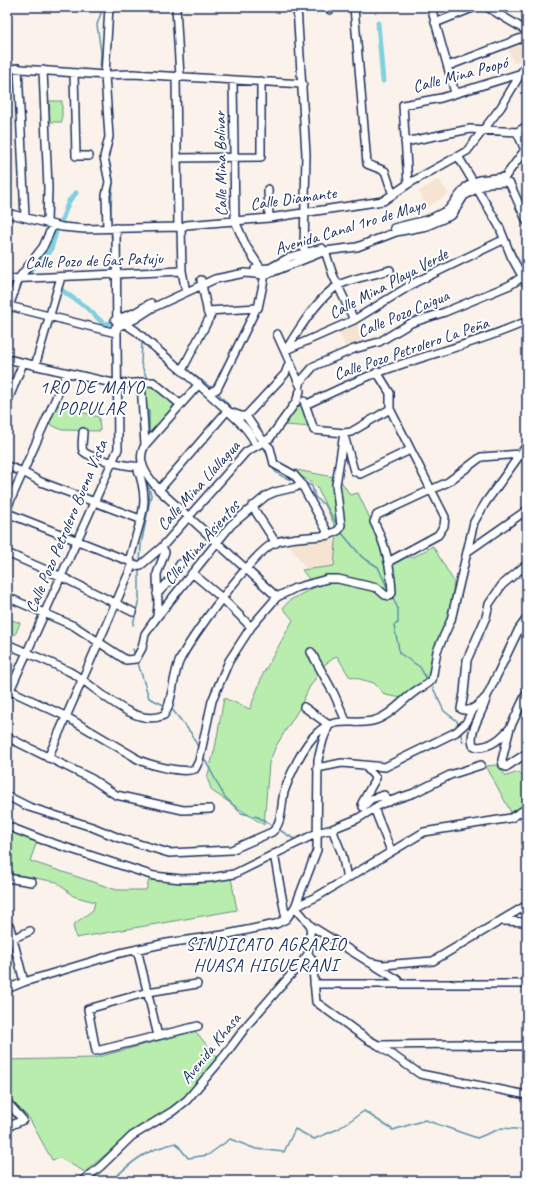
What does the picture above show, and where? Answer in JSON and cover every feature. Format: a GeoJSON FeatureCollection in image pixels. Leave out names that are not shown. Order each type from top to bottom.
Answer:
{"type":"FeatureCollection","features":[{"type":"Feature","properties":{"kind":"street"},"geometry":{"type":"LineString","coordinates":[[107,228],[106,195],[109,182],[104,157],[109,137],[105,75],[109,7]]}},
{"type":"Feature","properties":{"kind":"street"},"geometry":{"type":"LineString","coordinates":[[176,7],[179,227],[182,271],[185,287]]}},
{"type":"Feature","properties":{"kind":"street"},"geometry":{"type":"LineString","coordinates":[[297,7],[303,84],[306,154],[304,213],[304,248],[306,252]]}},
{"type":"Feature","properties":{"kind":"street"},"geometry":{"type":"LineString","coordinates":[[354,7],[367,164],[385,171],[393,195]]}},
{"type":"Feature","properties":{"kind":"street"},"geometry":{"type":"LineString","coordinates":[[430,7],[455,93]]}},
{"type":"Feature","properties":{"kind":"street"},"geometry":{"type":"LineString","coordinates":[[435,23],[475,7]]}},
{"type":"Feature","properties":{"kind":"street"},"geometry":{"type":"LineString","coordinates":[[488,7],[527,31]]}},
{"type":"Feature","properties":{"kind":"street"},"geometry":{"type":"LineString","coordinates":[[448,66],[527,36]]}},
{"type":"Feature","properties":{"kind":"street","name":"Calle Diamante"},"geometry":{"type":"LineString","coordinates":[[7,213],[50,224],[85,229],[179,227],[186,224],[269,218],[383,201],[408,184],[467,151],[507,98],[527,63]]}},
{"type":"Feature","properties":{"kind":"street"},"geometry":{"type":"LineString","coordinates":[[7,68],[105,75],[133,74],[303,84]]}},
{"type":"Feature","properties":{"kind":"street"},"geometry":{"type":"LineString","coordinates":[[18,68],[25,217]]}},
{"type":"Feature","properties":{"kind":"street"},"geometry":{"type":"LineString","coordinates":[[43,70],[50,224],[43,246],[20,278],[8,309],[49,316],[116,331]]}},
{"type":"Feature","properties":{"kind":"street"},"geometry":{"type":"LineString","coordinates":[[74,73],[76,156],[89,156]]}},
{"type":"Feature","properties":{"kind":"street","name":"Calle Mina Poopó"},"geometry":{"type":"LineString","coordinates":[[405,142],[402,107],[406,104],[426,101],[522,73]]}},
{"type":"Feature","properties":{"kind":"street","name":"Calle Mina Bolivar"},"geometry":{"type":"LineString","coordinates":[[233,80],[235,221],[246,246],[264,272]]}},
{"type":"Feature","properties":{"kind":"street"},"geometry":{"type":"LineString","coordinates":[[177,158],[261,157],[261,81]]}},
{"type":"Feature","properties":{"kind":"street"},"geometry":{"type":"LineString","coordinates":[[408,184],[405,142],[470,129],[517,132],[527,126]]}},
{"type":"Feature","properties":{"kind":"street"},"geometry":{"type":"LineString","coordinates":[[517,132],[526,148]]}},
{"type":"Feature","properties":{"kind":"street","name":"Avenida Canal 1ro de Mayo"},"geometry":{"type":"LineString","coordinates":[[115,320],[134,313],[185,287],[201,282],[236,274],[264,272],[325,251],[357,247],[396,232],[427,226],[452,214],[464,196],[483,178],[505,177],[526,148]]}},
{"type":"Feature","properties":{"kind":"street"},"geometry":{"type":"LineString","coordinates":[[458,156],[474,186],[499,226],[503,240],[527,285]]}},
{"type":"Feature","properties":{"kind":"street","name":"Avenida Canal 1ro de Mayo"},"geometry":{"type":"LineString","coordinates":[[264,272],[306,252],[341,244],[356,243],[400,226],[430,219],[453,206],[459,195],[474,186],[488,183],[505,182],[510,184],[527,222]]}},
{"type":"Feature","properties":{"kind":"street"},"geometry":{"type":"LineString","coordinates":[[268,189],[269,218]]}},
{"type":"Feature","properties":{"kind":"street","name":"Calle Pozo Petrolero Buena Vista"},"geometry":{"type":"LineString","coordinates":[[8,692],[62,577],[94,500],[113,462],[119,443],[115,320],[116,228]]}},
{"type":"Feature","properties":{"kind":"street","name":"Calle Mina Playa Verde"},"geometry":{"type":"LineString","coordinates":[[286,350],[354,320],[416,282],[503,240]]}},
{"type":"Feature","properties":{"kind":"street"},"geometry":{"type":"LineString","coordinates":[[325,251],[338,286],[354,320]]}},
{"type":"Feature","properties":{"kind":"street"},"geometry":{"type":"LineString","coordinates":[[286,350],[325,297],[338,286],[390,270]]}},
{"type":"Feature","properties":{"kind":"street","name":"Calle Pozo de Gas Patuju"},"geometry":{"type":"LineString","coordinates":[[7,278],[116,275],[182,271]]}},
{"type":"Feature","properties":{"kind":"street"},"geometry":{"type":"LineString","coordinates":[[209,393],[217,389],[256,309],[260,306],[264,272]]}},
{"type":"Feature","properties":{"kind":"street"},"geometry":{"type":"LineString","coordinates":[[35,366],[61,277]]}},
{"type":"Feature","properties":{"kind":"street","name":"Calle Pozo Caigua"},"geometry":{"type":"LineString","coordinates":[[300,382],[314,366],[354,349],[379,342],[412,323],[445,312],[510,285],[522,277]]}},
{"type":"Feature","properties":{"kind":"street"},"geometry":{"type":"LineString","coordinates":[[182,370],[210,313],[201,282]]}},
{"type":"Feature","properties":{"kind":"street","name":"Avenida Canal 1ro de Mayo"},"geometry":{"type":"LineString","coordinates":[[116,331],[152,308],[201,282]]}},
{"type":"Feature","properties":{"kind":"street"},"geometry":{"type":"LineString","coordinates":[[210,313],[256,309]]}},
{"type":"Feature","properties":{"kind":"street"},"geometry":{"type":"LineString","coordinates":[[115,320],[126,324],[199,384],[250,433],[256,445]]}},
{"type":"Feature","properties":{"kind":"street","name":"Calle Pozo Petrolero La Peña"},"geometry":{"type":"LineString","coordinates":[[305,404],[378,372],[470,343],[527,320]]}},
{"type":"Feature","properties":{"kind":"street"},"geometry":{"type":"LineString","coordinates":[[277,334],[286,350],[300,382],[300,391],[314,430],[344,433],[351,432],[390,409]]}},
{"type":"Feature","properties":{"kind":"street"},"geometry":{"type":"LineString","coordinates":[[7,359],[117,384],[154,382],[180,404]]}},
{"type":"Feature","properties":{"kind":"street"},"geometry":{"type":"LineString","coordinates":[[246,416],[285,374],[290,361]]}},
{"type":"Feature","properties":{"kind":"street"},"geometry":{"type":"LineString","coordinates":[[7,403],[24,363]]}},
{"type":"Feature","properties":{"kind":"street"},"geometry":{"type":"LineString","coordinates":[[378,372],[390,393],[390,409],[445,517],[444,526],[438,535],[388,562]]}},
{"type":"Feature","properties":{"kind":"street"},"geometry":{"type":"LineString","coordinates":[[7,508],[67,373]]}},
{"type":"Feature","properties":{"kind":"street"},"geometry":{"type":"LineString","coordinates":[[141,382],[145,445]]}},
{"type":"Feature","properties":{"kind":"street"},"geometry":{"type":"LineString","coordinates":[[48,758],[65,716],[116,603],[131,564],[132,550],[140,519],[145,507],[145,495],[140,466],[141,454],[145,445],[199,384]]}},
{"type":"Feature","properties":{"kind":"street","name":"Calle Mina Llallagua"},"geometry":{"type":"LineString","coordinates":[[131,564],[141,565],[162,547],[246,452],[256,445],[264,442],[273,434],[296,402],[300,391]]}},
{"type":"Feature","properties":{"kind":"street"},"geometry":{"type":"LineString","coordinates":[[228,411],[241,416],[246,416]]}},
{"type":"Feature","properties":{"kind":"street"},"geometry":{"type":"LineString","coordinates":[[159,490],[228,411]]}},
{"type":"Feature","properties":{"kind":"street"},"geometry":{"type":"LineString","coordinates":[[246,416],[270,448],[274,464],[294,475],[301,483],[329,535]]}},
{"type":"Feature","properties":{"kind":"street"},"geometry":{"type":"LineString","coordinates":[[83,432],[83,451],[113,462],[140,466],[159,490],[277,597]]}},
{"type":"Feature","properties":{"kind":"street"},"geometry":{"type":"LineString","coordinates":[[344,433],[354,471],[360,474],[410,450]]}},
{"type":"Feature","properties":{"kind":"street"},"geometry":{"type":"LineString","coordinates":[[7,644],[27,652],[82,680],[125,710],[152,718],[164,715],[168,707],[174,675],[188,646],[222,598],[246,569],[267,548],[276,543],[329,535],[339,530],[342,525],[336,485],[344,433]]}},
{"type":"Feature","properties":{"kind":"street"},"geometry":{"type":"LineString","coordinates":[[7,796],[29,807],[92,827],[119,838],[169,853],[231,850],[275,830],[279,819],[284,794],[295,766],[314,736],[330,725],[346,721],[370,721],[377,719],[389,713],[432,680],[437,650],[451,620],[476,518],[527,445]]}},
{"type":"Feature","properties":{"kind":"street"},"geometry":{"type":"LineString","coordinates":[[8,692],[65,716],[133,756],[138,761],[184,771],[191,770],[198,766],[212,701],[229,661],[251,627],[277,597],[295,588],[327,580],[338,579],[376,588],[389,596],[392,593],[388,562],[379,532],[374,522],[377,515],[448,482],[481,457],[521,454]]}},
{"type":"Feature","properties":{"kind":"street"},"geometry":{"type":"LineString","coordinates":[[7,466],[24,472],[41,482],[94,500],[140,519]]}},
{"type":"Feature","properties":{"kind":"street","name":"Clle Mina Asientos"},"geometry":{"type":"LineString","coordinates":[[99,641],[126,660],[133,660],[142,648],[146,634],[157,617],[235,521],[252,506],[271,493],[296,488],[301,483]]}},
{"type":"Feature","properties":{"kind":"street"},"geometry":{"type":"LineString","coordinates":[[252,506],[276,543]]}},
{"type":"Feature","properties":{"kind":"street"},"geometry":{"type":"LineString","coordinates":[[467,552],[527,510]]}},
{"type":"Feature","properties":{"kind":"street"},"geometry":{"type":"LineString","coordinates":[[7,513],[131,564]]}},
{"type":"Feature","properties":{"kind":"street"},"geometry":{"type":"LineString","coordinates":[[157,617],[157,574],[165,552],[162,547]]}},
{"type":"Feature","properties":{"kind":"street"},"geometry":{"type":"LineString","coordinates":[[7,552],[133,612]]}},
{"type":"Feature","properties":{"kind":"street"},"geometry":{"type":"LineString","coordinates":[[157,594],[171,579],[180,564]]}},
{"type":"Feature","properties":{"kind":"street"},"geometry":{"type":"LineString","coordinates":[[527,564],[502,585],[492,598],[486,617],[470,650],[467,660],[461,709],[467,710],[474,708],[481,704],[487,696],[519,629],[527,618]]}},
{"type":"Feature","properties":{"kind":"street"},"geometry":{"type":"LineString","coordinates":[[192,573],[222,598],[251,627]]}},
{"type":"Feature","properties":{"kind":"street"},"geometry":{"type":"LineString","coordinates":[[7,597],[74,626],[99,641]]}},
{"type":"Feature","properties":{"kind":"street"},"geometry":{"type":"LineString","coordinates":[[311,652],[334,694],[346,721]]}},
{"type":"Feature","properties":{"kind":"street"},"geometry":{"type":"LineString","coordinates":[[527,692],[510,728],[502,760],[503,765],[506,767],[511,765],[527,753]]}},
{"type":"Feature","properties":{"kind":"street"},"geometry":{"type":"LineString","coordinates":[[487,696],[485,708],[473,734],[473,745],[477,748],[497,742],[510,728]]}},
{"type":"Feature","properties":{"kind":"street"},"geometry":{"type":"LineString","coordinates":[[304,707],[330,725]]}},
{"type":"Feature","properties":{"kind":"street"},"geometry":{"type":"LineString","coordinates":[[318,768],[342,763],[385,767],[456,732],[466,723],[474,708]]}},
{"type":"Feature","properties":{"kind":"street"},"geometry":{"type":"LineString","coordinates":[[7,989],[24,982],[137,949],[223,935],[276,924],[286,919],[295,907],[317,850],[318,768],[321,745],[330,725]]}},
{"type":"Feature","properties":{"kind":"street"},"geometry":{"type":"LineString","coordinates":[[7,737],[92,779],[116,795],[124,798],[183,810],[210,809]]}},
{"type":"Feature","properties":{"kind":"street"},"geometry":{"type":"LineString","coordinates":[[364,765],[376,778],[362,803],[363,807],[370,799],[384,795],[389,802]]}},
{"type":"Feature","properties":{"kind":"street"},"geometry":{"type":"LineString","coordinates":[[7,826],[43,840],[154,876],[182,879],[210,878],[234,874],[274,854],[292,847],[317,833],[357,819],[374,808],[414,793],[450,775],[481,765]]}},
{"type":"Feature","properties":{"kind":"street"},"geometry":{"type":"LineString","coordinates":[[374,808],[391,851]]}},
{"type":"Feature","properties":{"kind":"street"},"geometry":{"type":"LineString","coordinates":[[295,907],[318,896],[424,832],[511,818],[527,808]]}},
{"type":"Feature","properties":{"kind":"street"},"geometry":{"type":"LineString","coordinates":[[332,829],[342,854],[347,878]]}},
{"type":"Feature","properties":{"kind":"street"},"geometry":{"type":"LineString","coordinates":[[274,854],[286,919]]}},
{"type":"Feature","properties":{"kind":"street"},"geometry":{"type":"LineString","coordinates":[[7,878],[32,882]]}},
{"type":"Feature","properties":{"kind":"street"},"geometry":{"type":"LineString","coordinates":[[368,962],[383,965],[433,961],[527,905]]}},
{"type":"Feature","properties":{"kind":"street"},"geometry":{"type":"LineString","coordinates":[[295,907],[311,926],[398,980],[398,984]]}},
{"type":"Feature","properties":{"kind":"street"},"geometry":{"type":"LineString","coordinates":[[503,920],[527,922]]}},
{"type":"Feature","properties":{"kind":"street"},"geometry":{"type":"LineString","coordinates":[[311,926],[308,954],[312,959],[316,1002],[366,1039],[378,1045],[420,1074],[527,1095]]}},
{"type":"Feature","properties":{"kind":"street"},"geometry":{"type":"LineString","coordinates":[[7,927],[10,927],[10,940],[24,982]]}},
{"type":"Feature","properties":{"kind":"street"},"geometry":{"type":"LineString","coordinates":[[10,940],[30,931]]}},
{"type":"Feature","properties":{"kind":"street"},"geometry":{"type":"LineString","coordinates":[[137,949],[158,1036]]}},
{"type":"Feature","properties":{"kind":"street","name":"Avenida Khasa"},"geometry":{"type":"LineString","coordinates":[[83,1181],[132,1136],[169,1114],[188,1100],[308,954]]}},
{"type":"Feature","properties":{"kind":"street"},"geometry":{"type":"LineString","coordinates":[[197,984],[148,992],[88,1009],[96,1051],[198,1026]]}},
{"type":"Feature","properties":{"kind":"street"},"geometry":{"type":"LineString","coordinates":[[314,984],[527,984]]}},
{"type":"Feature","properties":{"kind":"street"},"geometry":{"type":"LineString","coordinates":[[378,1045],[464,1044],[474,1046],[527,1046]]}},
{"type":"Feature","properties":{"kind":"street"},"geometry":{"type":"LineString","coordinates":[[7,1102],[24,1120],[7,1127]]}},
{"type":"Feature","properties":{"kind":"shaded area"},"geometry":{"type":"Polygon","coordinates":[[[520,45],[527,59],[513,63],[508,48],[520,45]]]}},
{"type":"Feature","properties":{"kind":"shaded area"},"geometry":{"type":"Polygon","coordinates":[[[439,179],[449,194],[427,207],[419,191],[439,179]]]}},
{"type":"Feature","properties":{"kind":"shaded area"},"geometry":{"type":"Polygon","coordinates":[[[357,322],[363,343],[347,350],[338,331],[357,322]]]}},
{"type":"Feature","properties":{"kind":"shaded area"},"geometry":{"type":"Polygon","coordinates":[[[328,537],[336,543],[334,566],[307,570],[290,547],[294,542],[328,537]]]}},
{"type":"Feature","properties":{"kind":"green space"},"geometry":{"type":"Polygon","coordinates":[[[49,101],[62,101],[62,122],[50,122],[49,101]]]}},
{"type":"Feature","properties":{"kind":"green space"},"geometry":{"type":"Polygon","coordinates":[[[144,385],[153,385],[175,404],[147,438],[144,385]]]}},
{"type":"Feature","properties":{"kind":"green space"},"geometry":{"type":"Polygon","coordinates":[[[301,402],[312,427],[285,425],[284,423],[301,402]]]}},
{"type":"Feature","properties":{"kind":"green space"},"geometry":{"type":"Polygon","coordinates":[[[56,405],[99,417],[100,431],[62,430],[47,423],[56,405]]]}},
{"type":"Feature","properties":{"kind":"green space"},"geometry":{"type":"Polygon","coordinates":[[[291,469],[339,478],[350,495],[358,493],[388,557],[414,557],[433,546],[454,582],[451,608],[443,638],[435,658],[438,677],[433,685],[402,698],[385,695],[374,683],[349,676],[337,656],[324,665],[276,746],[269,763],[264,825],[212,791],[207,778],[215,748],[224,698],[250,709],[263,674],[293,620],[283,608],[290,600],[315,587],[302,570],[334,566],[337,531],[317,487],[291,469]]]}},
{"type":"Feature","properties":{"kind":"green space"},"geometry":{"type":"Polygon","coordinates":[[[7,618],[20,623],[15,635],[7,632],[7,618]]]}},
{"type":"Feature","properties":{"kind":"green space"},"geometry":{"type":"Polygon","coordinates":[[[497,765],[506,776],[519,772],[527,781],[526,813],[514,818],[486,766],[497,765]]]}},
{"type":"Feature","properties":{"kind":"green space"},"geometry":{"type":"Polygon","coordinates":[[[7,830],[37,841],[30,861],[117,890],[146,890],[149,880],[194,884],[231,878],[237,910],[76,938],[73,925],[93,910],[95,902],[73,896],[57,882],[7,873],[7,830]]]}},
{"type":"Feature","properties":{"kind":"green space"},"geometry":{"type":"Polygon","coordinates":[[[195,1031],[218,1058],[179,1104],[138,1127],[85,1172],[60,1158],[52,1160],[29,1118],[7,1096],[7,1060],[94,1058],[195,1031]]]}},
{"type":"Feature","properties":{"kind":"waterway"},"geometry":{"type":"LineString","coordinates":[[100,73],[101,52],[97,25],[103,7]]}},
{"type":"Feature","properties":{"kind":"waterway"},"geometry":{"type":"LineString","coordinates":[[378,23],[383,81]]}},
{"type":"Feature","properties":{"kind":"waterway"},"geometry":{"type":"LineString","coordinates":[[105,123],[105,132]]}},
{"type":"Feature","properties":{"kind":"waterway"},"geometry":{"type":"LineString","coordinates":[[107,158],[113,182],[110,216],[111,224]]}},
{"type":"Feature","properties":{"kind":"waterway"},"geometry":{"type":"LineString","coordinates":[[60,225],[69,201],[76,193]]}},
{"type":"Feature","properties":{"kind":"waterway"},"geometry":{"type":"LineString","coordinates":[[487,199],[502,225],[520,265]]}},
{"type":"Feature","properties":{"kind":"waterway"},"geometry":{"type":"LineString","coordinates":[[111,231],[113,257]]}},
{"type":"Feature","properties":{"kind":"waterway"},"geometry":{"type":"LineString","coordinates":[[29,272],[40,258],[50,252],[56,232]]}},
{"type":"Feature","properties":{"kind":"waterway"},"geometry":{"type":"LineString","coordinates":[[113,288],[114,310]]}},
{"type":"Feature","properties":{"kind":"waterway"},"geometry":{"type":"LineString","coordinates":[[60,289],[87,308],[104,324],[110,323]]}},
{"type":"Feature","properties":{"kind":"waterway"},"geometry":{"type":"LineString","coordinates":[[142,341],[141,364],[146,376],[145,380]]}},
{"type":"Feature","properties":{"kind":"waterway"},"geometry":{"type":"LineString","coordinates":[[185,368],[213,389]]}},
{"type":"Feature","properties":{"kind":"waterway"},"geometry":{"type":"LineString","coordinates":[[217,392],[233,410]]}},
{"type":"Feature","properties":{"kind":"waterway"},"geometry":{"type":"LineString","coordinates":[[145,406],[149,412],[149,437]]}},
{"type":"Feature","properties":{"kind":"waterway"},"geometry":{"type":"LineString","coordinates":[[263,446],[271,465],[277,473],[297,482]]}},
{"type":"Feature","properties":{"kind":"waterway"},"geometry":{"type":"LineString","coordinates":[[145,457],[148,447]]}},
{"type":"Feature","properties":{"kind":"waterway"},"geometry":{"type":"LineString","coordinates":[[140,562],[141,545],[151,495],[146,479]]}},
{"type":"Feature","properties":{"kind":"waterway"},"geometry":{"type":"LineString","coordinates":[[305,483],[312,486],[315,497],[327,507],[338,527]]}},
{"type":"Feature","properties":{"kind":"waterway"},"geometry":{"type":"LineString","coordinates":[[341,532],[362,557],[378,567],[388,589]]}},
{"type":"Feature","properties":{"kind":"waterway"},"geometry":{"type":"LineString","coordinates":[[133,625],[139,599],[139,568]]}},
{"type":"Feature","properties":{"kind":"waterway"},"geometry":{"type":"LineString","coordinates":[[392,596],[398,609],[398,623],[394,625],[399,653],[420,667],[427,680]]}},
{"type":"Feature","properties":{"kind":"waterway"},"geometry":{"type":"LineString","coordinates":[[133,649],[135,655]]}},
{"type":"Feature","properties":{"kind":"waterway"},"geometry":{"type":"LineString","coordinates":[[137,660],[149,698],[166,706]]}},
{"type":"Feature","properties":{"kind":"waterway"},"geometry":{"type":"LineString","coordinates":[[433,688],[444,711],[457,721],[459,727]]}},
{"type":"Feature","properties":{"kind":"waterway"},"geometry":{"type":"LineString","coordinates":[[171,708],[191,733],[199,749]]}},
{"type":"Feature","properties":{"kind":"waterway"},"geometry":{"type":"LineString","coordinates":[[460,732],[463,742]]}},
{"type":"Feature","properties":{"kind":"waterway"},"geometry":{"type":"LineString","coordinates":[[203,756],[224,796],[241,813],[258,817],[273,826]]}},
{"type":"Feature","properties":{"kind":"waterway"},"geometry":{"type":"LineString","coordinates":[[278,829],[297,841]]}},
{"type":"Feature","properties":{"kind":"waterway"},"geometry":{"type":"LineString","coordinates":[[111,1181],[126,1167],[140,1157],[165,1146],[176,1143],[188,1158],[208,1155],[230,1139],[256,1149],[284,1152],[295,1129],[314,1139],[338,1129],[364,1111],[393,1130],[425,1120],[477,1138],[502,1128],[527,1130]]}},
{"type":"Feature","properties":{"kind":"district","name":"1RO DE MAYO POPULAR"},"geometry":{"type":"Point","coordinates":[92,397]}},
{"type":"Feature","properties":{"kind":"district","name":"SINDICATO AGRARIO HUASA HIGUERANI"},"geometry":{"type":"Point","coordinates":[266,954]}}]}
